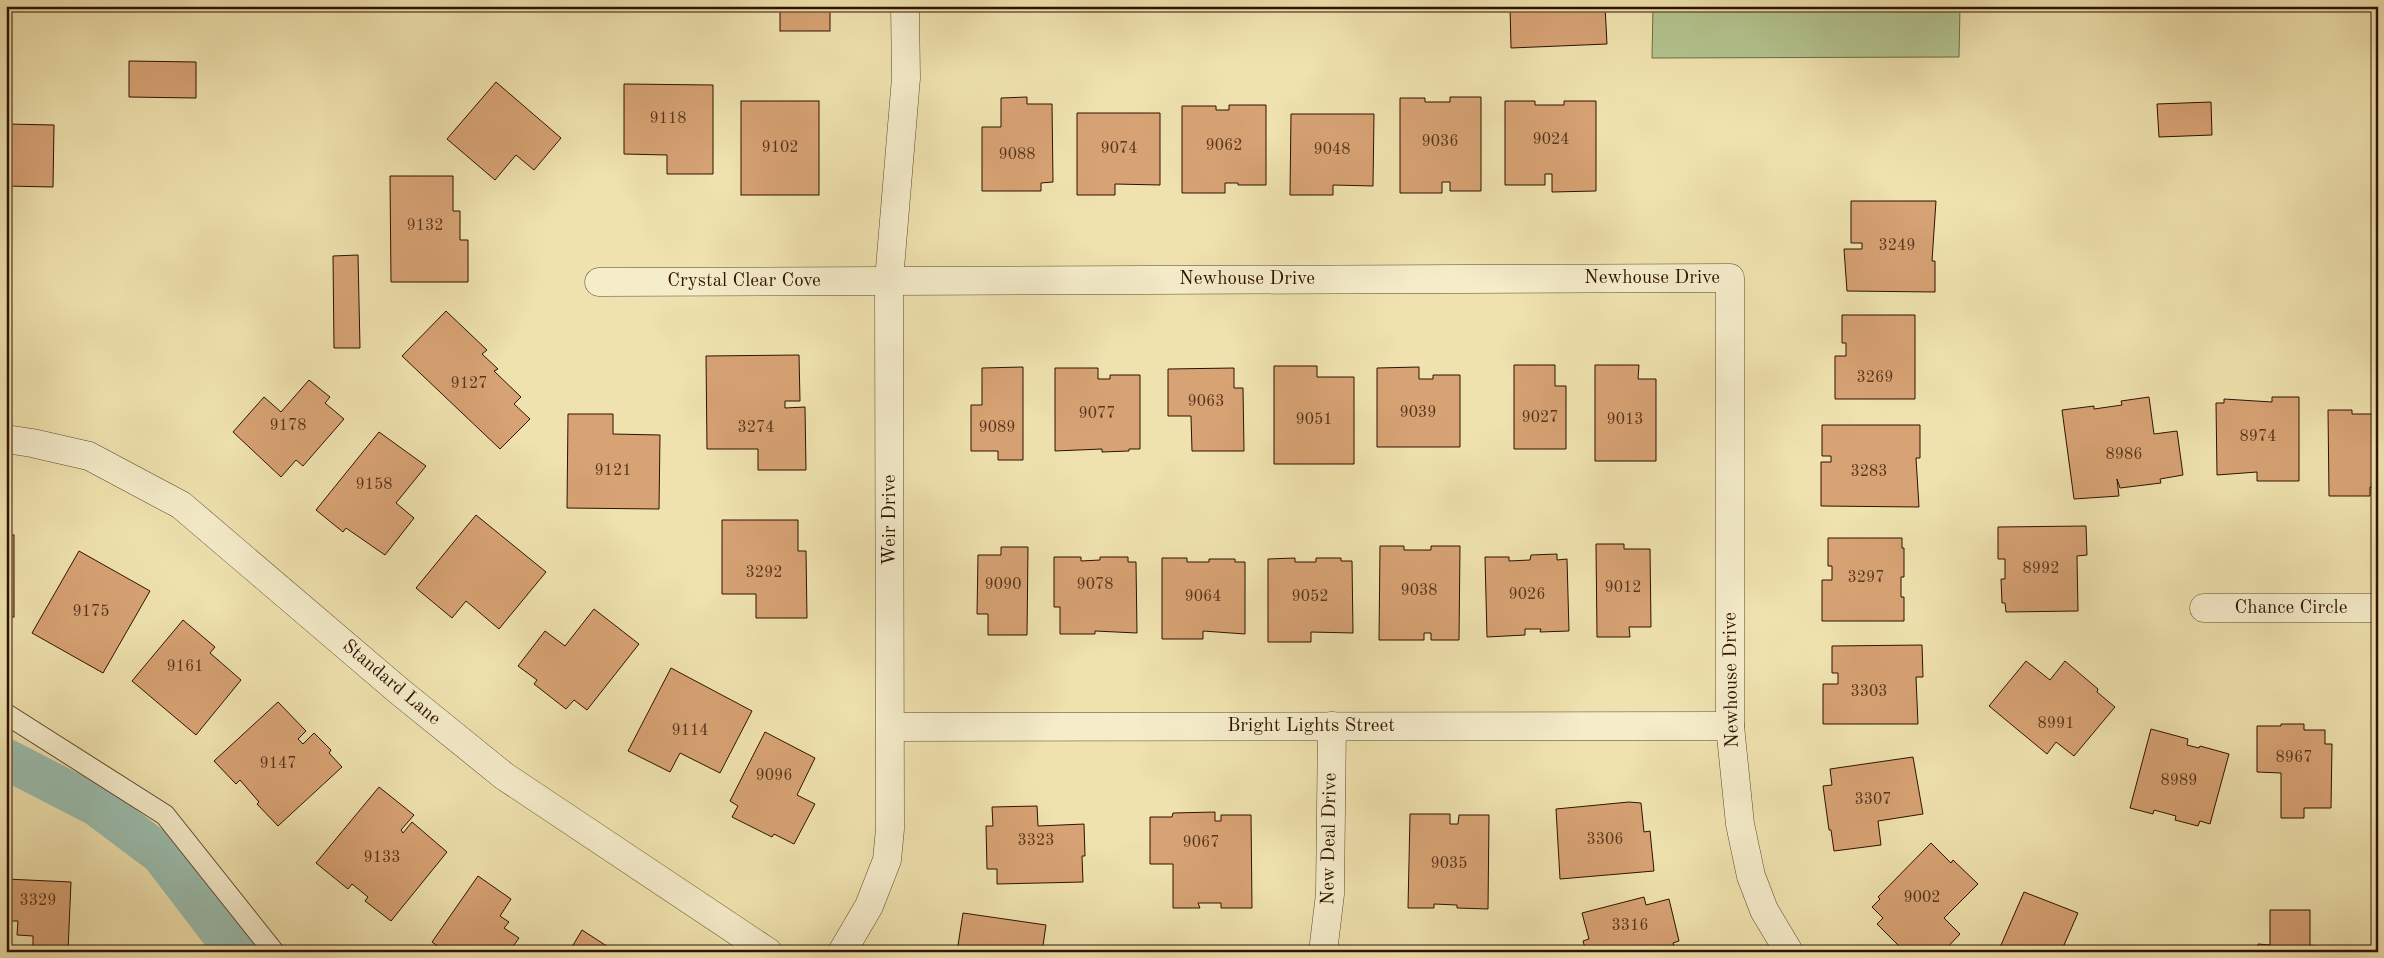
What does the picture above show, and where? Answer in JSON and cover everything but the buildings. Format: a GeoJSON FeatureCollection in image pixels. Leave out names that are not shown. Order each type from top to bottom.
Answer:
{"type":"FeatureCollection","features":[{"type":"Feature","properties":{"kind":"street","name":"Weir Drive"},"geometry":{"type":"LineString","coordinates":[[842,952],[869,906],[887,860],[891,796],[889,280],[906,78],[905,6]]}},
{"type":"Feature","properties":{"kind":"street","name":"Newhouse Drive"},"geometry":{"type":"LineString","coordinates":[[889,280],[1730,278],[1730,726],[1740,824],[1751,876],[1764,910],[1789,952]]}},
{"type":"Feature","properties":{"kind":"street","name":"Crystal Clear Cove"},"geometry":{"type":"LineString","coordinates":[[599,282],[889,280]]}},
{"type":"Feature","properties":{"kind":"street","name":"Standard Lane"},"geometry":{"type":"LineString","coordinates":[[6,440],[32,443],[89,456],[181,505],[398,690],[504,776],[768,952]]}},
{"type":"Feature","properties":{"kind":"street","name":"Chance Circle"},"geometry":{"type":"LineString","coordinates":[[2204,608],[2378,608]]}},
{"type":"Feature","properties":{"kind":"street","name":"New Deal Drive"},"geometry":{"type":"LineString","coordinates":[[1323,952],[1330,894],[1332,726]]}},
{"type":"Feature","properties":{"kind":"street","name":"Bright Lights Street"},"geometry":{"type":"LineString","coordinates":[[891,727],[1730,726]]}},
{"type":"Feature","properties":{"kind":"lane"},"geometry":{"type":"LineString","coordinates":[[6,714],[165,815],[274,952]]}},
{"type":"Feature","properties":{"kind":"green space"},"geometry":{"type":"Polygon","coordinates":[[[1653,6],[1960,6],[1959,57],[1652,58],[1653,6]]]}},
{"type":"Feature","properties":{"kind":"waterway"},"geometry":{"type":"LineString","coordinates":[[6,759],[97,806],[161,854],[236,952]]}}]}
